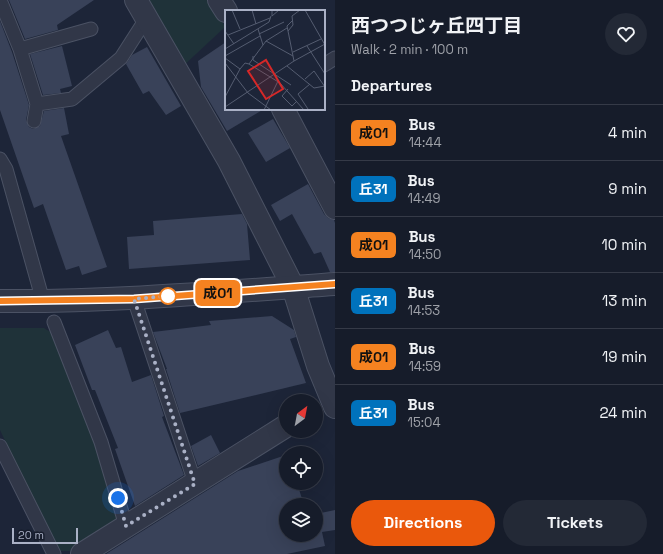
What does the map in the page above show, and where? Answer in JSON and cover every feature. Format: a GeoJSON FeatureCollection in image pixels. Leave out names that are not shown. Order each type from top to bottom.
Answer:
{"type":"FeatureCollection","features":[{"type":"Feature","properties":{"kind":"street"},"geometry":{"type":"LineString","coordinates":[[136,0],[229,161],[293,287],[318,366],[328,404]]}},
{"type":"Feature","properties":{"kind":"street"},"geometry":{"type":"LineString","coordinates":[[219,0],[225,10]]}},
{"type":"Feature","properties":{"kind":"street"},"geometry":{"type":"LineString","coordinates":[[284,110],[335,208]]}},
{"type":"Feature","properties":{"kind":"street"},"geometry":{"type":"LineString","coordinates":[[0,301],[134,299],[335,284]]}},
{"type":"Feature","properties":{"kind":"street"},"geometry":{"type":"LineString","coordinates":[[82,554],[279,430]]}},
{"type":"Feature","properties":{"kind":"lane"},"geometry":{"type":"LineString","coordinates":[[0,0],[20,49],[37,104],[34,121]]}},
{"type":"Feature","properties":{"kind":"lane"},"geometry":{"type":"LineString","coordinates":[[37,104],[72,99],[121,58],[146,19]]}},
{"type":"Feature","properties":{"kind":"lane"},"geometry":{"type":"LineString","coordinates":[[20,49],[91,29]]}},
{"type":"Feature","properties":{"kind":"lane"},"geometry":{"type":"LineString","coordinates":[[325,64],[335,58]]}},
{"type":"Feature","properties":{"kind":"lane"},"geometry":{"type":"LineString","coordinates":[[0,160],[6,169],[43,301]]}},
{"type":"Feature","properties":{"kind":"lane"},"geometry":{"type":"LineString","coordinates":[[134,299],[195,484]]}},
{"type":"Feature","properties":{"kind":"lane"},"geometry":{"type":"LineString","coordinates":[[54,322],[101,442],[126,526]]}},
{"type":"Feature","properties":{"kind":"lane"},"geometry":{"type":"LineString","coordinates":[[0,446],[54,554]]}},
{"type":"Feature","properties":{"kind":"shaded area"},"geometry":{"type":"Polygon","coordinates":[[[148,0],[211,0],[225,27],[181,68],[148,0]]]}},
{"type":"Feature","properties":{"kind":"shaded area"},"geometry":{"type":"Polygon","coordinates":[[[0,328],[44,328],[52,333],[97,451],[119,520],[71,551],[61,551],[55,546],[0,430],[0,328]]]}},
{"type":"Feature","properties":{"kind":"building"},"geometry":{"type":"Polygon","coordinates":[[[9,0],[94,0],[57,25],[58,30],[25,39],[9,0]]]}},
{"type":"Feature","properties":{"kind":"building"},"geometry":{"type":"Polygon","coordinates":[[[0,21],[12,52],[29,105],[26,120],[29,127],[33,129],[40,126],[44,111],[64,108],[69,134],[61,136],[107,267],[82,275],[79,266],[66,270],[43,204],[34,208],[0,110],[0,21]]]}},
{"type":"Feature","properties":{"kind":"building"},"geometry":{"type":"Polygon","coordinates":[[[225,43],[225,110],[262,110],[227,131],[201,87],[198,61],[225,43]]]}},
{"type":"Feature","properties":{"kind":"building"},"geometry":{"type":"Polygon","coordinates":[[[62,46],[72,86],[60,89],[61,93],[43,95],[30,54],[62,46]]]}},
{"type":"Feature","properties":{"kind":"building"},"geometry":{"type":"Polygon","coordinates":[[[147,47],[181,106],[166,115],[149,91],[143,94],[126,64],[132,55],[147,47]]]}},
{"type":"Feature","properties":{"kind":"building"},"geometry":{"type":"Polygon","coordinates":[[[273,119],[290,148],[266,162],[248,133],[273,119]]]}},
{"type":"Feature","properties":{"kind":"building"},"geometry":{"type":"Polygon","coordinates":[[[308,184],[324,214],[328,218],[334,220],[335,223],[335,272],[330,272],[321,252],[314,254],[292,214],[280,221],[271,205],[308,184]]]}},
{"type":"Feature","properties":{"kind":"building"},"geometry":{"type":"Polygon","coordinates":[[[242,214],[247,224],[250,260],[129,269],[127,237],[154,235],[153,221],[242,214]]]}},
{"type":"Feature","properties":{"kind":"building"},"geometry":{"type":"Polygon","coordinates":[[[272,316],[294,330],[296,337],[290,339],[306,383],[180,413],[167,369],[153,332],[211,325],[209,321],[272,316]]]}},
{"type":"Feature","properties":{"kind":"building"},"geometry":{"type":"Polygon","coordinates":[[[108,330],[116,348],[121,347],[132,382],[151,375],[164,416],[162,417],[184,475],[135,506],[115,449],[118,448],[95,390],[92,390],[75,345],[108,330]]]}},
{"type":"Feature","properties":{"kind":"building"},"geometry":{"type":"Polygon","coordinates":[[[211,435],[220,453],[198,466],[191,446],[211,435]]]}},
{"type":"Feature","properties":{"kind":"building"},"geometry":{"type":"Polygon","coordinates":[[[279,457],[279,490],[299,490],[302,498],[279,498],[279,542],[323,542],[323,537],[325,546],[287,554],[106,554],[238,471],[279,457]]]}},
{"type":"Feature","properties":{"kind":"building"},"geometry":{"type":"Polygon","coordinates":[[[335,510],[335,530],[323,532],[323,513],[335,510]]]}},
{"type":"Feature","properties":{"kind":"bus line","name":"成01"},"geometry":{"type":"LineString","coordinates":[[0,301],[134,299],[335,284]]}},
{"type":"Feature","properties":{"kind":"route"},"geometry":{"type":"LineString","coordinates":[[118,498],[126,526],[195,484],[134,299],[168,296]]}}]}
